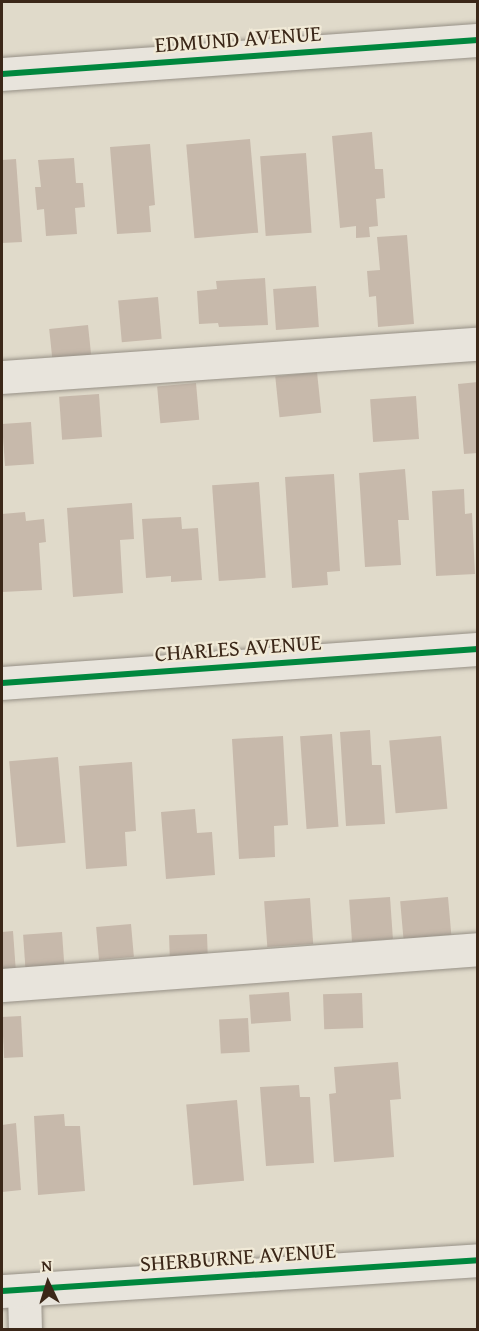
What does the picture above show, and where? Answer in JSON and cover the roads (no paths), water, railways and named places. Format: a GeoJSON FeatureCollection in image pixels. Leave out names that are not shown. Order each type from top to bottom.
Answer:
{"type":"FeatureCollection","features":[{"type":"Feature","properties":{"kind":"street","name":"EDMUND AVENUE"},"geometry":{"type":"LineString","coordinates":[[2,74],[477,40]]}},
{"type":"Feature","properties":{"kind":"street"},"geometry":{"type":"LineString","coordinates":[[2,376],[477,344]]}},
{"type":"Feature","properties":{"kind":"street","name":"CHARLES AVENUE"},"geometry":{"type":"LineString","coordinates":[[2,683],[477,650]]}},
{"type":"Feature","properties":{"kind":"street"},"geometry":{"type":"LineString","coordinates":[[2,985],[477,949]]}},
{"type":"Feature","properties":{"kind":"street","name":"SHERBURNE AVENUE"},"geometry":{"type":"LineString","coordinates":[[13,1291],[477,1260]]}},
{"type":"Feature","properties":{"kind":"street"},"geometry":{"type":"LineString","coordinates":[[13,1291],[25,1329]]}}]}
